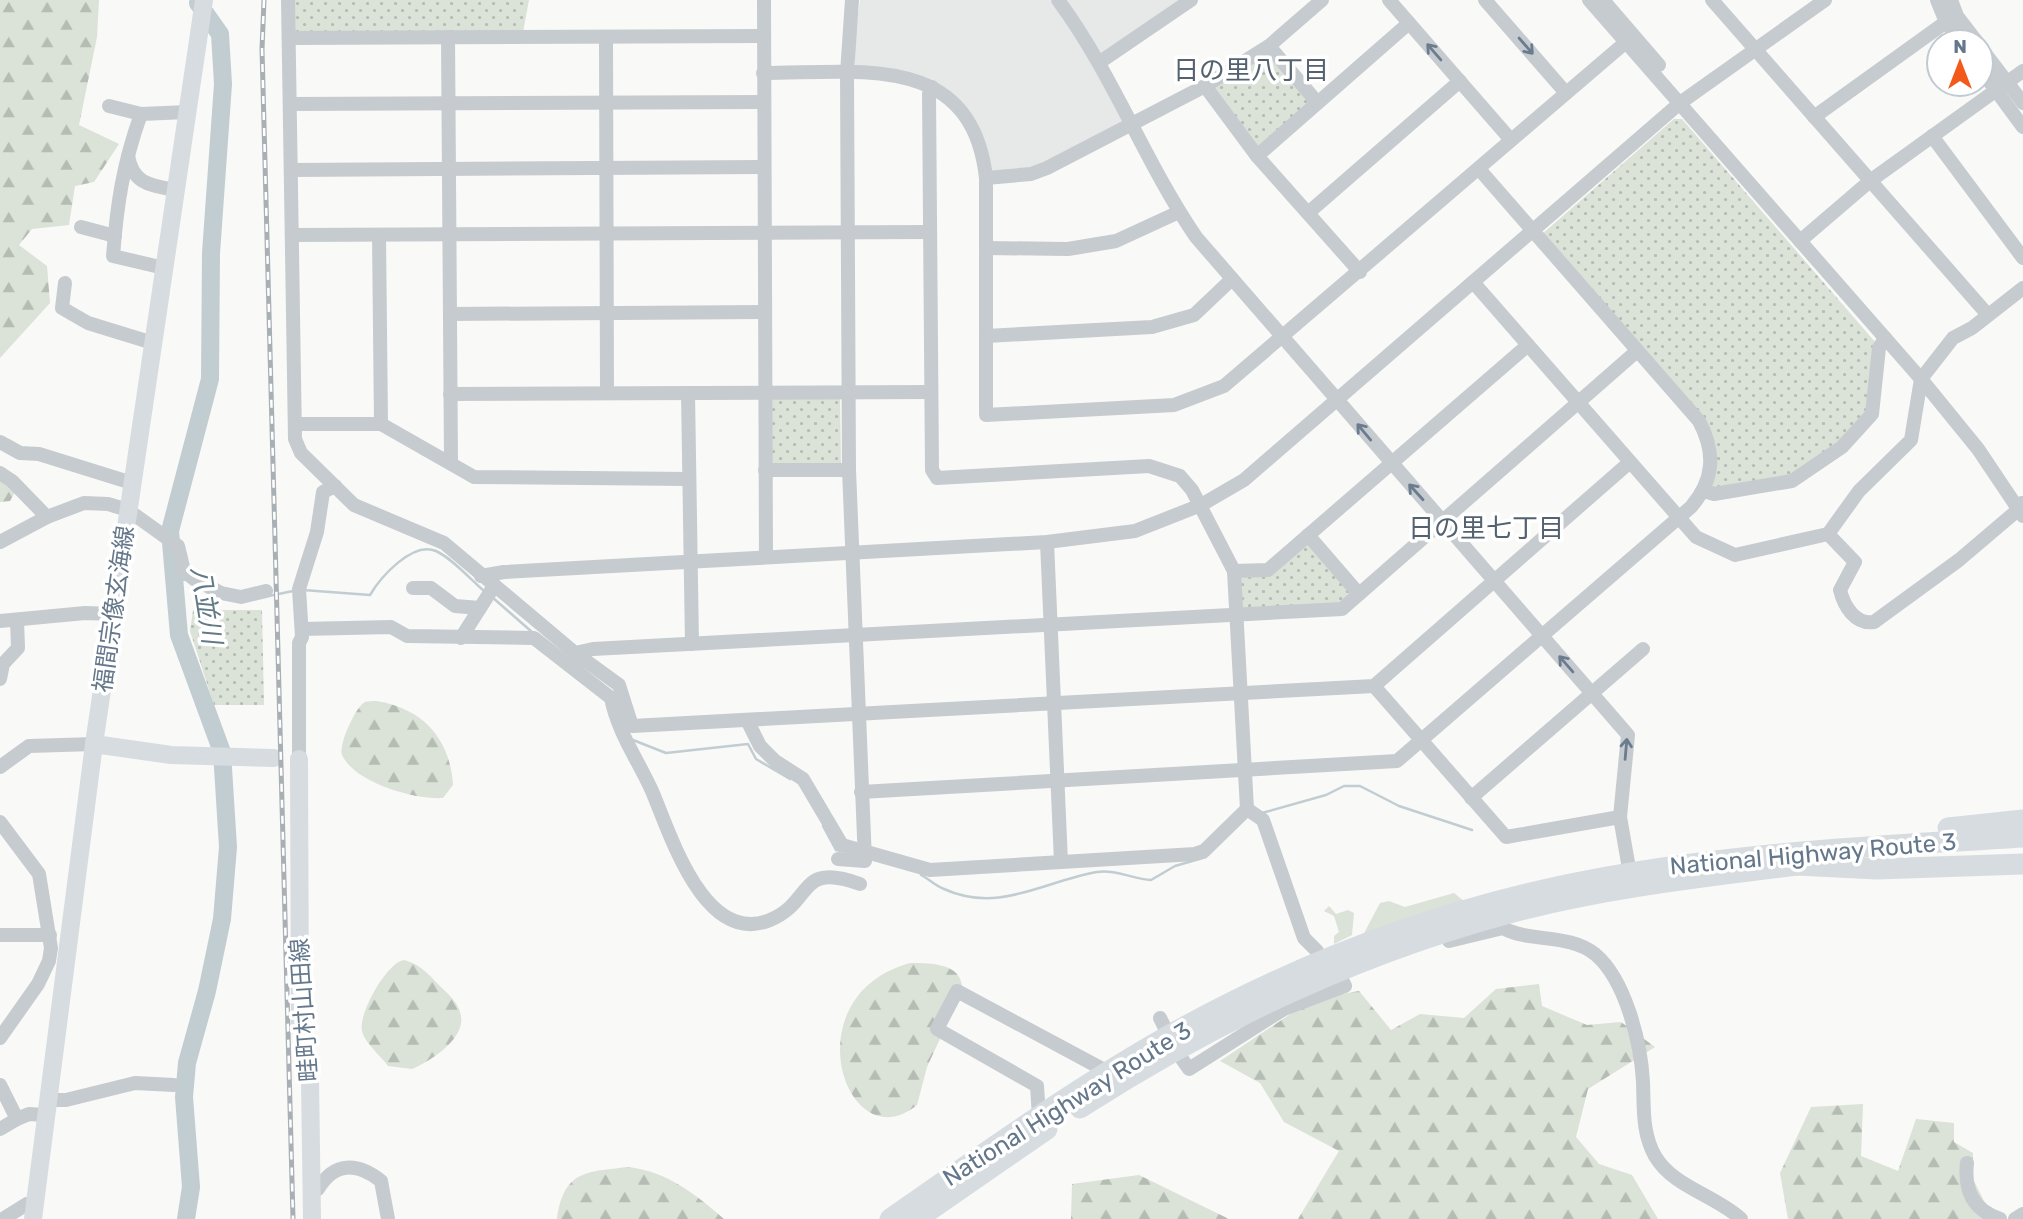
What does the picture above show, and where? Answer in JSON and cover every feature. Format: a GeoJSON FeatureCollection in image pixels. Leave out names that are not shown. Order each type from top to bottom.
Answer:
{"type":"FeatureCollection","features":[{"type":"Feature","properties":{"kind":"highway"},"geometry":{"type":"LineString","coordinates":[[1795,859],[1846,839],[2023,820]]}},
{"type":"Feature","properties":{"kind":"highway","name":"National Highway Route 3"},"geometry":{"type":"LineString","coordinates":[[890,1219],[1108,1072],[1241,998],[1360,946],[1507,899],[1795,859],[2023,836]]}},
{"type":"Feature","properties":{"kind":"highway","name":"National Highway Route 3"},"geometry":{"type":"LineString","coordinates":[[1795,859],[2023,851]]}},
{"type":"Feature","properties":{"kind":"highway"},"geometry":{"type":"LineString","coordinates":[[1795,859],[1877,869],[2023,864]]}},
{"type":"Feature","properties":{"kind":"highway","name":"National Highway Route 3"},"geometry":{"type":"LineString","coordinates":[[918,1219],[1045,1130],[1171,1052],[1245,1013],[1367,960],[1509,913],[1631,881]]}},
{"type":"Feature","properties":{"kind":"main road","name":"福間宗像玄海線"},"geometry":{"type":"LineString","coordinates":[[33,1211],[45,1108],[56,944],[94,744],[204,0]]}},
{"type":"Feature","properties":{"kind":"main road"},"geometry":{"type":"LineString","coordinates":[[94,744],[171,755],[274,758]]}},
{"type":"Feature","properties":{"kind":"main road","name":"畦町村山田線"},"geometry":{"type":"LineString","coordinates":[[299,759],[299,1012],[310,1079],[312,1219]]}},
{"type":"Feature","properties":{"kind":"street"},"geometry":{"type":"LineString","coordinates":[[288,0],[295,439],[301,453],[354,505],[444,543],[575,653],[619,685],[625,724]]}},
{"type":"Feature","properties":{"kind":"street"},"geometry":{"type":"LineString","coordinates":[[764,0],[766,558]]}},
{"type":"Feature","properties":{"kind":"street"},"geometry":{"type":"LineString","coordinates":[[838,859],[865,862],[850,554],[847,73],[852,0]]}},
{"type":"Feature","properties":{"kind":"street"},"geometry":{"type":"LineString","coordinates":[[1058,0],[1100,62],[1179,212],[1196,237],[1628,736],[1620,817],[1631,881]]}},
{"type":"Feature","properties":{"kind":"street"},"geometry":{"type":"LineString","coordinates":[[1100,62],[1191,0]]}},
{"type":"Feature","properties":{"kind":"street"},"geometry":{"type":"LineString","coordinates":[[986,178],[1031,174],[1047,168],[1205,86],[1269,46],[1322,0]]}},
{"type":"Feature","properties":{"kind":"street"},"geometry":{"type":"LineString","coordinates":[[1390,0],[1511,140]]}},
{"type":"Feature","properties":{"kind":"street"},"geometry":{"type":"LineString","coordinates":[[1485,0],[1566,93]]}},
{"type":"Feature","properties":{"kind":"street"},"geometry":{"type":"LineString","coordinates":[[1589,0],[1626,42],[1684,100]]}},
{"type":"Feature","properties":{"kind":"street"},"geometry":{"type":"LineString","coordinates":[[1603,0],[1684,100],[1924,376],[2022,505],[1926,585],[1874,622],[1867,623],[1849,612],[1843,602],[1840,590],[1855,562],[1828,534]]}},
{"type":"Feature","properties":{"kind":"street"},"geometry":{"type":"LineString","coordinates":[[1712,0],[1988,315]]}},
{"type":"Feature","properties":{"kind":"street"},"geometry":{"type":"LineString","coordinates":[[481,576],[504,572],[1047,542],[1135,531],[1201,505],[1244,480],[1684,100],[1825,0]]}},
{"type":"Feature","properties":{"kind":"street"},"geometry":{"type":"LineString","coordinates":[[1937,0],[1950,28]]}},
{"type":"Feature","properties":{"kind":"street"},"geometry":{"type":"LineString","coordinates":[[1951,0],[1957,16],[1966,28]]}},
{"type":"Feature","properties":{"kind":"street"},"geometry":{"type":"LineString","coordinates":[[1814,117],[1946,22]]}},
{"type":"Feature","properties":{"kind":"street"},"geometry":{"type":"LineString","coordinates":[[1257,156],[1409,23]]}},
{"type":"Feature","properties":{"kind":"street"},"geometry":{"type":"LineString","coordinates":[[290,38],[763,36]]}},
{"type":"Feature","properties":{"kind":"street"},"geometry":{"type":"LineString","coordinates":[[448,37],[451,463]]}},
{"type":"Feature","properties":{"kind":"street"},"geometry":{"type":"LineString","coordinates":[[606,37],[607,393]]}},
{"type":"Feature","properties":{"kind":"street"},"geometry":{"type":"LineString","coordinates":[[763,73],[905,75],[943,93],[970,121],[984,156],[986,178],[986,415],[1174,405],[1224,386],[1626,42]]}},
{"type":"Feature","properties":{"kind":"street"},"geometry":{"type":"LineString","coordinates":[[1269,46],[1317,102]]}},
{"type":"Feature","properties":{"kind":"street"},"geometry":{"type":"LineString","coordinates":[[1803,239],[1870,181],[2023,71]]}},
{"type":"Feature","properties":{"kind":"street"},"geometry":{"type":"LineString","coordinates":[[1995,75],[2023,127]]}},
{"type":"Feature","properties":{"kind":"street"},"geometry":{"type":"LineString","coordinates":[[1308,213],[1460,81]]}},
{"type":"Feature","properties":{"kind":"street"},"geometry":{"type":"LineString","coordinates":[[1995,81],[2023,103]]}},
{"type":"Feature","properties":{"kind":"street"},"geometry":{"type":"LineString","coordinates":[[1205,86],[1257,156],[1360,272]]}},
{"type":"Feature","properties":{"kind":"street"},"geometry":{"type":"LineString","coordinates":[[932,87],[929,94],[932,470],[937,478],[1149,466],[1180,476],[1201,505],[1234,571],[1247,809]]}},
{"type":"Feature","properties":{"kind":"street"},"geometry":{"type":"LineString","coordinates":[[290,104],[763,102]]}},
{"type":"Feature","properties":{"kind":"street"},"geometry":{"type":"LineString","coordinates":[[109,106],[141,114],[187,112]]}},
{"type":"Feature","properties":{"kind":"street"},"geometry":{"type":"LineString","coordinates":[[141,114],[128,152],[117,199],[113,256],[164,268]]}},
{"type":"Feature","properties":{"kind":"street"},"geometry":{"type":"LineString","coordinates":[[1932,136],[2023,258]]}},
{"type":"Feature","properties":{"kind":"street"},"geometry":{"type":"LineString","coordinates":[[128,152],[131,171],[139,181],[175,190]]}},
{"type":"Feature","properties":{"kind":"street"},"geometry":{"type":"LineString","coordinates":[[291,170],[763,167]]}},
{"type":"Feature","properties":{"kind":"street"},"geometry":{"type":"LineString","coordinates":[[861,792],[1244,772],[1397,761],[1678,517],[1704,491],[1711,461],[1705,433],[1479,169]]}},
{"type":"Feature","properties":{"kind":"street"},"geometry":{"type":"LineString","coordinates":[[986,248],[1068,249],[1116,241],[1179,212]]}},
{"type":"Feature","properties":{"kind":"street"},"geometry":{"type":"LineString","coordinates":[[81,227],[114,236]]}},
{"type":"Feature","properties":{"kind":"street"},"geometry":{"type":"LineString","coordinates":[[292,235],[929,232]]}},
{"type":"Feature","properties":{"kind":"street"},"geometry":{"type":"LineString","coordinates":[[379,234],[381,424]]}},
{"type":"Feature","properties":{"kind":"street"},"geometry":{"type":"LineString","coordinates":[[1803,239],[1885,338],[1924,376]]}},
{"type":"Feature","properties":{"kind":"street"},"geometry":{"type":"LineString","coordinates":[[986,337],[1152,327],[1194,315],[1232,279]]}},
{"type":"Feature","properties":{"kind":"street"},"geometry":{"type":"LineString","coordinates":[[1473,282],[1696,537],[1735,555],[1828,534],[1859,491],[1911,440],[1924,376],[1953,338],[2023,288]]}},
{"type":"Feature","properties":{"kind":"street"},"geometry":{"type":"LineString","coordinates":[[65,283],[62,308],[88,323],[153,343]]}},
{"type":"Feature","properties":{"kind":"street"},"geometry":{"type":"LineString","coordinates":[[450,314],[765,312]]}},
{"type":"Feature","properties":{"kind":"street"},"geometry":{"type":"LineString","coordinates":[[1704,491],[1714,494],[1792,481],[1842,447],[1872,414],[1879,348],[1885,338]]}},
{"type":"Feature","properties":{"kind":"street"},"geometry":{"type":"LineString","coordinates":[[1234,571],[1269,570],[1528,345]]}},
{"type":"Feature","properties":{"kind":"street"},"geometry":{"type":"LineString","coordinates":[[575,653],[593,649],[1342,609],[1637,351]]}},
{"type":"Feature","properties":{"kind":"street"},"geometry":{"type":"LineString","coordinates":[[450,394],[931,391]]}},
{"type":"Feature","properties":{"kind":"street"},"geometry":{"type":"LineString","coordinates":[[688,393],[692,644]]}},
{"type":"Feature","properties":{"kind":"street"},"geometry":{"type":"LineString","coordinates":[[295,424],[381,424],[474,477],[688,479]]}},
{"type":"Feature","properties":{"kind":"street"},"geometry":{"type":"LineString","coordinates":[[0,442],[20,453],[39,454],[132,483]]}},
{"type":"Feature","properties":{"kind":"street"},"geometry":{"type":"LineString","coordinates":[[625,724],[632,726],[1374,686],[1630,463]]}},
{"type":"Feature","properties":{"kind":"street"},"geometry":{"type":"LineString","coordinates":[[765,470],[849,470]]}},
{"type":"Feature","properties":{"kind":"street"},"geometry":{"type":"LineString","coordinates":[[0,474],[12,481],[47,517]]}},
{"type":"Feature","properties":{"kind":"street"},"geometry":{"type":"LineString","coordinates":[[299,759],[302,629],[299,589],[317,532],[323,492],[335,486]]}},
{"type":"Feature","properties":{"kind":"street"},"geometry":{"type":"LineString","coordinates":[[0,542],[47,517],[84,503],[128,510],[178,546],[184,571],[221,593],[241,597],[266,591]]}},
{"type":"Feature","properties":{"kind":"street"},"geometry":{"type":"LineString","coordinates":[[1308,535],[1359,594]]}},
{"type":"Feature","properties":{"kind":"street"},"geometry":{"type":"LineString","coordinates":[[1047,542],[1051,704],[1061,862]]}},
{"type":"Feature","properties":{"kind":"street"},"geometry":{"type":"LineString","coordinates":[[461,638],[494,586]]}},
{"type":"Feature","properties":{"kind":"street"},"geometry":{"type":"LineString","coordinates":[[413,588],[431,589],[455,606],[480,608]]}},
{"type":"Feature","properties":{"kind":"street"},"geometry":{"type":"LineString","coordinates":[[0,621],[85,613],[113,614]]}},
{"type":"Feature","properties":{"kind":"street"},"geometry":{"type":"LineString","coordinates":[[0,679],[3,664],[18,648],[17,621]]}},
{"type":"Feature","properties":{"kind":"street"},"geometry":{"type":"LineString","coordinates":[[302,629],[391,627],[407,636],[534,638],[611,698],[701,896],[720,913],[743,921],[770,920],[817,879],[838,876],[860,884]]}},
{"type":"Feature","properties":{"kind":"street"},"geometry":{"type":"LineString","coordinates":[[1471,799],[1643,649]]}},
{"type":"Feature","properties":{"kind":"street"},"geometry":{"type":"LineString","coordinates":[[1374,686],[1506,837],[1620,817]]}},
{"type":"Feature","properties":{"kind":"street"},"geometry":{"type":"LineString","coordinates":[[747,720],[760,747],[775,761],[803,779],[842,845],[930,870],[1195,854],[1204,851],[1247,809]]}},
{"type":"Feature","properties":{"kind":"street"},"geometry":{"type":"LineString","coordinates":[[0,767],[29,747],[94,744]]}},
{"type":"Feature","properties":{"kind":"street"},"geometry":{"type":"LineString","coordinates":[[1247,809],[1263,820],[1304,938],[1317,951]]}},
{"type":"Feature","properties":{"kind":"street"},"geometry":{"type":"LineString","coordinates":[[0,822],[39,874],[56,944],[38,984],[25,1005],[6,1025],[0,1038]]}},
{"type":"Feature","properties":{"kind":"street"},"geometry":{"type":"LineString","coordinates":[[1367,960],[1389,961],[1417,948],[1503,928],[1513,933],[1557,939],[1587,948],[1607,968],[1630,1014],[1641,1068],[1646,1136],[1656,1158],[1677,1178],[1741,1219]]}},
{"type":"Feature","properties":{"kind":"street"},"geometry":{"type":"LineString","coordinates":[[0,935],[56,944]]}},
{"type":"Feature","properties":{"kind":"street"},"geometry":{"type":"LineString","coordinates":[[1182,1059],[1189,1069],[1284,1009],[1345,986],[1342,980]]}},
{"type":"Feature","properties":{"kind":"street"},"geometry":{"type":"LineString","coordinates":[[1039,1117],[1037,1086],[937,1030],[957,991],[1108,1072]]}},
{"type":"Feature","properties":{"kind":"street"},"geometry":{"type":"LineString","coordinates":[[0,1129],[17,1119],[66,1100],[135,1083],[174,1086]]}},
{"type":"Feature","properties":{"kind":"street"},"geometry":{"type":"LineString","coordinates":[[0,1085],[17,1119]]}},
{"type":"Feature","properties":{"kind":"street"},"geometry":{"type":"LineString","coordinates":[[1967,1163],[1965,1178],[1970,1195],[1981,1210],[2000,1219]]}},
{"type":"Feature","properties":{"kind":"street"},"geometry":{"type":"LineString","coordinates":[[310,1191],[318,1189],[327,1174],[335,1169],[351,1167],[381,1181],[388,1219]]}},
{"type":"Feature","properties":{"kind":"street"},"geometry":{"type":"LineString","coordinates":[[3,1219],[26,1204],[33,1211]]}},
{"type":"Feature","properties":{"kind":"street"},"geometry":{"type":"LineString","coordinates":[[2015,1219],[2023,1214]]}},
{"type":"Feature","properties":{"kind":"shaded area"},"geometry":{"type":"Polygon","coordinates":[[[860,0],[1050,0],[1070,25],[1123,120],[1122,124],[1037,168],[989,172],[977,125],[970,113],[928,79],[893,69],[855,68],[855,36],[860,0]]]}},
{"type":"Feature","properties":{"kind":"shaded area"},"geometry":{"type":"Polygon","coordinates":[[[1064,0],[1185,0],[1104,54],[1100,53],[1064,0]]]}},
{"type":"Feature","properties":{"kind":"green space"},"geometry":{"type":"Polygon","coordinates":[[[0,0],[99,0],[97,37],[79,125],[119,144],[94,182],[75,186],[69,225],[32,229],[19,245],[47,266],[50,303],[0,358],[0,0]]]}},
{"type":"Feature","properties":{"kind":"green space"},"geometry":{"type":"Polygon","coordinates":[[[293,0],[529,0],[523,32],[298,34],[294,31],[293,0]]]}},
{"type":"Feature","properties":{"kind":"green space"},"geometry":{"type":"Polygon","coordinates":[[[1267,53],[1310,103],[1260,147],[1255,147],[1214,87],[1267,53]]]}},
{"type":"Feature","properties":{"kind":"green space"},"geometry":{"type":"Polygon","coordinates":[[[1674,119],[1682,119],[1876,343],[1869,412],[1842,443],[1791,478],[1709,488],[1715,451],[1541,235],[1674,119]]]}},
{"type":"Feature","properties":{"kind":"green space"},"geometry":{"type":"Polygon","coordinates":[[[840,397],[841,466],[773,466],[770,461],[770,399],[840,397]]]}},
{"type":"Feature","properties":{"kind":"green space"},"geometry":{"type":"Polygon","coordinates":[[[0,477],[14,486],[10,501],[0,502],[0,477]]]}},
{"type":"Feature","properties":{"kind":"green space"},"geometry":{"type":"Polygon","coordinates":[[[1306,542],[1351,590],[1351,596],[1340,605],[1242,610],[1239,579],[1242,575],[1271,574],[1306,542]]]}},
{"type":"Feature","properties":{"kind":"green space"},"geometry":{"type":"Polygon","coordinates":[[[194,604],[222,610],[262,610],[264,705],[214,705],[190,631],[194,604]]]}},
{"type":"Feature","properties":{"kind":"green space"},"geometry":{"type":"Polygon","coordinates":[[[376,701],[407,710],[431,728],[446,753],[451,768],[453,785],[443,798],[417,796],[387,788],[359,774],[342,755],[345,735],[357,711],[365,702],[376,701]]]}},
{"type":"Feature","properties":{"kind":"green space"},"geometry":{"type":"Polygon","coordinates":[[[1454,893],[1465,902],[1362,937],[1380,903],[1389,901],[1405,907],[1454,893]]]}},
{"type":"Feature","properties":{"kind":"green space"},"geometry":{"type":"Polygon","coordinates":[[[1329,906],[1336,914],[1348,910],[1354,913],[1352,935],[1334,944],[1334,936],[1339,932],[1334,916],[1324,911],[1329,906]]]}},
{"type":"Feature","properties":{"kind":"green space"},"geometry":{"type":"Polygon","coordinates":[[[404,960],[431,977],[453,999],[461,1016],[461,1025],[452,1041],[437,1055],[412,1069],[388,1066],[369,1044],[362,1031],[364,1013],[375,990],[390,970],[404,960]]]}},
{"type":"Feature","properties":{"kind":"green space"},"geometry":{"type":"Polygon","coordinates":[[[910,963],[936,964],[952,970],[958,975],[962,991],[927,1067],[917,1105],[891,1117],[869,1112],[852,1094],[842,1068],[841,1038],[850,1007],[873,981],[910,963]]]}},
{"type":"Feature","properties":{"kind":"green space"},"geometry":{"type":"Polygon","coordinates":[[[1539,984],[1542,1006],[1587,1025],[1621,1022],[1655,1047],[1588,1089],[1576,1137],[1599,1164],[1632,1175],[1658,1219],[1298,1219],[1339,1151],[1284,1122],[1260,1083],[1220,1061],[1313,999],[1359,991],[1391,1030],[1420,1014],[1464,1018],[1496,989],[1539,984]]]}},
{"type":"Feature","properties":{"kind":"green space"},"geometry":{"type":"Polygon","coordinates":[[[1863,1104],[1861,1156],[1898,1171],[1916,1119],[1954,1123],[1954,1142],[1973,1153],[1972,1177],[1993,1219],[1788,1219],[1780,1173],[1811,1107],[1863,1104]]]}},
{"type":"Feature","properties":{"kind":"green space"},"geometry":{"type":"Polygon","coordinates":[[[629,1167],[669,1179],[724,1219],[557,1219],[565,1191],[580,1176],[601,1170],[629,1167]]]}},
{"type":"Feature","properties":{"kind":"green space"},"geometry":{"type":"Polygon","coordinates":[[[1139,1175],[1229,1219],[1071,1219],[1072,1184],[1139,1175]]]}},
{"type":"Feature","properties":{"kind":"waterway","name":"八並川"},"geometry":{"type":"LineString","coordinates":[[186,1219],[191,1187],[184,1097],[187,1063],[207,991],[222,919],[228,847],[222,752],[179,635],[170,531],[210,379],[211,253],[223,84],[220,34],[198,3]]}},
{"type":"Feature","properties":{"kind":"waterway"},"geometry":{"type":"LineString","coordinates":[[303,590],[370,595],[398,563],[417,551],[427,549],[449,559],[484,591]]}},
{"type":"Feature","properties":{"kind":"waterway"},"geometry":{"type":"LineString","coordinates":[[172,563],[184,580]]}},
{"type":"Feature","properties":{"kind":"waterway"},"geometry":{"type":"LineString","coordinates":[[269,596],[293,591]]}},
{"type":"Feature","properties":{"kind":"waterway"},"geometry":{"type":"LineString","coordinates":[[492,597],[532,632]]}},
{"type":"Feature","properties":{"kind":"waterway"},"geometry":{"type":"LineString","coordinates":[[633,740],[666,753],[748,744],[756,759],[790,779]]}},
{"type":"Feature","properties":{"kind":"waterway"},"geometry":{"type":"LineString","coordinates":[[1262,813],[1326,795],[1344,786],[1360,786],[1399,806],[1472,830]]}},
{"type":"Feature","properties":{"kind":"waterway"},"geometry":{"type":"LineString","coordinates":[[823,826],[836,850],[841,851]]}},
{"type":"Feature","properties":{"kind":"waterway"},"geometry":{"type":"LineString","coordinates":[[921,875],[941,888],[964,896],[1003,897],[1097,872],[1151,880],[1175,866],[1206,857]]}},
{"type":"Feature","properties":{"kind":"railway"},"geometry":{"type":"LineString","coordinates":[[264,0],[262,49],[293,1219]]}},
{"type":"Feature","properties":{"kind":"district","name":"日の里八丁目"},"geometry":{"type":"Point","coordinates":[1251,70]}},
{"type":"Feature","properties":{"kind":"district","name":"日の里七丁目"},"geometry":{"type":"Point","coordinates":[1486,528]}}]}
